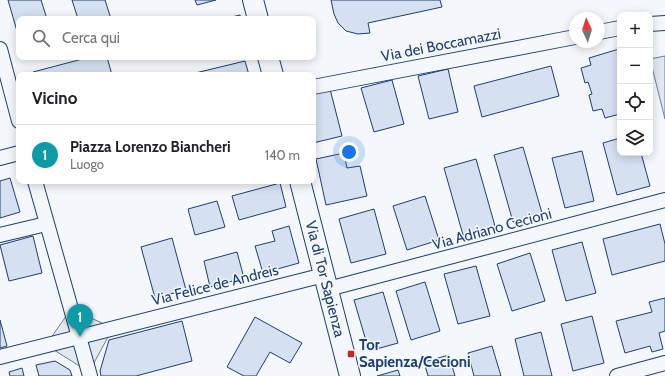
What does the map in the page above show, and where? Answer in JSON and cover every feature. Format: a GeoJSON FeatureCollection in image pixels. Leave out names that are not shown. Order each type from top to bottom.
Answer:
{"type":"FeatureCollection","features":[{"type":"Feature","properties":{"kind":"street"},"geometry":{"type":"LineString","coordinates":[[253,0],[257,16]]}},
{"type":"Feature","properties":{"kind":"street"},"geometry":{"type":"LineString","coordinates":[[653,24],[665,22]]}},
{"type":"Feature","properties":{"kind":"street"},"geometry":{"type":"LineString","coordinates":[[605,31],[617,29]]}},
{"type":"Feature","properties":{"kind":"street","name":"Via dei Boccamazzi"},"geometry":{"type":"LineString","coordinates":[[316,85],[569,38]]}},
{"type":"Feature","properties":{"kind":"street"},"geometry":{"type":"LineString","coordinates":[[0,49],[16,110]]}},
{"type":"Feature","properties":{"kind":"street"},"geometry":{"type":"LineString","coordinates":[[269,60],[272,72]]}},
{"type":"Feature","properties":{"kind":"street"},"geometry":{"type":"LineString","coordinates":[[0,158],[16,155]]}},
{"type":"Feature","properties":{"kind":"street"},"geometry":{"type":"LineString","coordinates":[[36,184],[89,374]]}},
{"type":"Feature","properties":{"kind":"street","name":"Via di Tor Sapienza"},"geometry":{"type":"LineString","coordinates":[[301,184],[350,376]]}},
{"type":"Feature","properties":{"kind":"street","name":"Via Adriano Cecioni"},"geometry":{"type":"LineString","coordinates":[[326,282],[665,200]]}},
{"type":"Feature","properties":{"kind":"street"},"geometry":{"type":"LineString","coordinates":[[0,235],[46,224]]}},
{"type":"Feature","properties":{"kind":"street","name":"Via Felice de Andreis"},"geometry":{"type":"LineString","coordinates":[[0,357],[113,328],[326,282]]}},
{"type":"Feature","properties":{"kind":"street"},"geometry":{"type":"LineString","coordinates":[[617,376],[665,363]]}},
{"type":"Feature","properties":{"kind":"shaded area"},"geometry":{"type":"Polygon","coordinates":[[[665,56],[665,119],[653,71],[653,58],[665,56]]]}},
{"type":"Feature","properties":{"kind":"shaded area"},"geometry":{"type":"Polygon","coordinates":[[[71,309],[113,328],[89,372],[46,345],[71,309]]]}},
{"type":"Feature","properties":{"kind":"building"},"geometry":{"type":"Polygon","coordinates":[[[8,0],[41,0],[46,16],[16,16],[16,28],[8,0]]]}},
{"type":"Feature","properties":{"kind":"building"},"geometry":{"type":"Polygon","coordinates":[[[72,0],[105,0],[110,16],[77,16],[72,0]]]}},
{"type":"Feature","properties":{"kind":"building"},"geometry":{"type":"Polygon","coordinates":[[[195,0],[216,0],[197,5],[195,0]]]}},
{"type":"Feature","properties":{"kind":"building"},"geometry":{"type":"Polygon","coordinates":[[[331,0],[440,0],[442,7],[368,23],[370,33],[358,34],[346,31],[338,23],[334,14],[331,0]]]}},
{"type":"Feature","properties":{"kind":"building"},"geometry":{"type":"Polygon","coordinates":[[[617,50],[617,115],[605,118],[602,109],[593,111],[589,95],[592,94],[588,82],[585,83],[581,68],[591,65],[589,58],[617,50]]]}},
{"type":"Feature","properties":{"kind":"building"},"geometry":{"type":"Polygon","coordinates":[[[79,60],[108,60],[111,72],[33,72],[79,60]]]}},
{"type":"Feature","properties":{"kind":"building"},"geometry":{"type":"Polygon","coordinates":[[[245,61],[248,72],[199,72],[245,61]]]}},
{"type":"Feature","properties":{"kind":"building"},"geometry":{"type":"Polygon","coordinates":[[[551,66],[559,96],[482,117],[474,86],[551,66]]]}},
{"type":"Feature","properties":{"kind":"building"},"geometry":{"type":"Polygon","coordinates":[[[448,69],[458,112],[429,119],[418,76],[448,69]]]}},
{"type":"Feature","properties":{"kind":"building"},"geometry":{"type":"Polygon","coordinates":[[[392,80],[404,124],[374,132],[361,88],[392,80]]]}},
{"type":"Feature","properties":{"kind":"building"},"geometry":{"type":"Polygon","coordinates":[[[330,89],[342,136],[316,142],[316,92],[330,89]]]}},
{"type":"Feature","properties":{"kind":"building"},"geometry":{"type":"Polygon","coordinates":[[[617,139],[617,156],[642,156],[650,186],[617,195],[603,143],[617,139]]]}},
{"type":"Feature","properties":{"kind":"building"},"geometry":{"type":"Polygon","coordinates":[[[523,147],[542,213],[513,222],[494,155],[523,147]]]}},
{"type":"Feature","properties":{"kind":"building"},"geometry":{"type":"Polygon","coordinates":[[[582,151],[594,201],[565,208],[552,158],[582,151]]]}},
{"type":"Feature","properties":{"kind":"building"},"geometry":{"type":"Polygon","coordinates":[[[344,153],[347,168],[360,166],[367,196],[326,205],[316,159],[344,153]]]}},
{"type":"Feature","properties":{"kind":"building"},"geometry":{"type":"Polygon","coordinates":[[[476,159],[495,226],[463,235],[444,168],[476,159]]]}},
{"type":"Feature","properties":{"kind":"building"},"geometry":{"type":"Polygon","coordinates":[[[10,178],[20,212],[0,218],[0,181],[10,178]]]}},
{"type":"Feature","properties":{"kind":"building"},"geometry":{"type":"Polygon","coordinates":[[[280,184],[286,207],[239,220],[232,196],[280,184]]]}},
{"type":"Feature","properties":{"kind":"building"},"geometry":{"type":"Polygon","coordinates":[[[425,196],[439,240],[407,250],[393,206],[425,196]]]}},
{"type":"Feature","properties":{"kind":"building"},"geometry":{"type":"Polygon","coordinates":[[[217,201],[225,227],[195,235],[188,209],[217,201]]]}},
{"type":"Feature","properties":{"kind":"building"},"geometry":{"type":"Polygon","coordinates":[[[374,209],[386,254],[351,263],[339,219],[374,209]]]}},
{"type":"Feature","properties":{"kind":"building"},"geometry":{"type":"Polygon","coordinates":[[[660,224],[665,244],[665,261],[612,275],[603,239],[660,224]]]}},
{"type":"Feature","properties":{"kind":"building"},"geometry":{"type":"Polygon","coordinates":[[[289,226],[299,263],[263,273],[255,246],[275,241],[272,231],[289,226]]]}},
{"type":"Feature","properties":{"kind":"building"},"geometry":{"type":"Polygon","coordinates":[[[33,236],[42,273],[9,281],[0,245],[33,236]]]}},
{"type":"Feature","properties":{"kind":"building"},"geometry":{"type":"Polygon","coordinates":[[[172,238],[186,290],[155,298],[141,247],[172,238]]]}},
{"type":"Feature","properties":{"kind":"building"},"geometry":{"type":"Polygon","coordinates":[[[582,242],[596,293],[566,301],[552,250],[582,242]]]}},
{"type":"Feature","properties":{"kind":"building"},"geometry":{"type":"Polygon","coordinates":[[[237,252],[244,278],[210,287],[204,261],[237,252]]]}},
{"type":"Feature","properties":{"kind":"building"},"geometry":{"type":"Polygon","coordinates":[[[530,253],[545,301],[512,311],[497,264],[530,253]]]}},
{"type":"Feature","properties":{"kind":"building"},"geometry":{"type":"Polygon","coordinates":[[[476,266],[490,316],[458,324],[444,274],[476,266]]]}},
{"type":"Feature","properties":{"kind":"building"},"geometry":{"type":"Polygon","coordinates":[[[425,282],[440,331],[411,340],[396,291],[425,282]]]}},
{"type":"Feature","properties":{"kind":"building"},"geometry":{"type":"Polygon","coordinates":[[[383,292],[398,343],[369,351],[354,300],[383,292]]]}},
{"type":"Feature","properties":{"kind":"building"},"geometry":{"type":"Polygon","coordinates":[[[665,298],[665,331],[659,333],[663,349],[652,352],[650,346],[625,353],[616,321],[652,312],[649,302],[665,298]]]}},
{"type":"Feature","properties":{"kind":"building"},"geometry":{"type":"Polygon","coordinates":[[[592,316],[604,363],[573,371],[561,324],[592,316]]]}},
{"type":"Feature","properties":{"kind":"building"},"geometry":{"type":"Polygon","coordinates":[[[255,317],[302,343],[290,363],[270,352],[256,376],[244,376],[227,367],[255,317]]]}},
{"type":"Feature","properties":{"kind":"building"},"geometry":{"type":"Polygon","coordinates":[[[0,320],[7,346],[0,348],[0,320]]]}},
{"type":"Feature","properties":{"kind":"building"},"geometry":{"type":"Polygon","coordinates":[[[182,321],[192,361],[136,376],[101,376],[100,371],[109,340],[182,321]]]}},
{"type":"Feature","properties":{"kind":"building"},"geometry":{"type":"Polygon","coordinates":[[[541,332],[552,376],[524,376],[515,339],[541,332]]]}},
{"type":"Feature","properties":{"kind":"building"},"geometry":{"type":"Polygon","coordinates":[[[492,346],[501,376],[474,376],[468,353],[492,346]]]}},
{"type":"Feature","properties":{"kind":"building"},"geometry":{"type":"Polygon","coordinates":[[[449,355],[455,376],[428,376],[424,362],[449,355]]]}},
{"type":"Feature","properties":{"kind":"building"},"geometry":{"type":"Polygon","coordinates":[[[55,361],[70,370],[72,376],[39,376],[36,365],[55,361]]]}},
{"type":"Feature","properties":{"kind":"building"},"geometry":{"type":"Polygon","coordinates":[[[22,368],[24,376],[10,376],[9,372],[22,368]]]}},
{"type":"Feature","properties":{"kind":"building"},"geometry":{"type":"Polygon","coordinates":[[[398,370],[400,376],[377,376],[398,370]]]}},
{"type":"Feature","properties":{"kind":"place","name":"Piazza Lorenzo Biancheri"},"geometry":{"type":"Point","coordinates":[80,337]}},
{"type":"Feature","properties":{"kind":"place","name":"Tor Sapienza/Cecioni"},"geometry":{"type":"Point","coordinates":[351,354]}}]}
